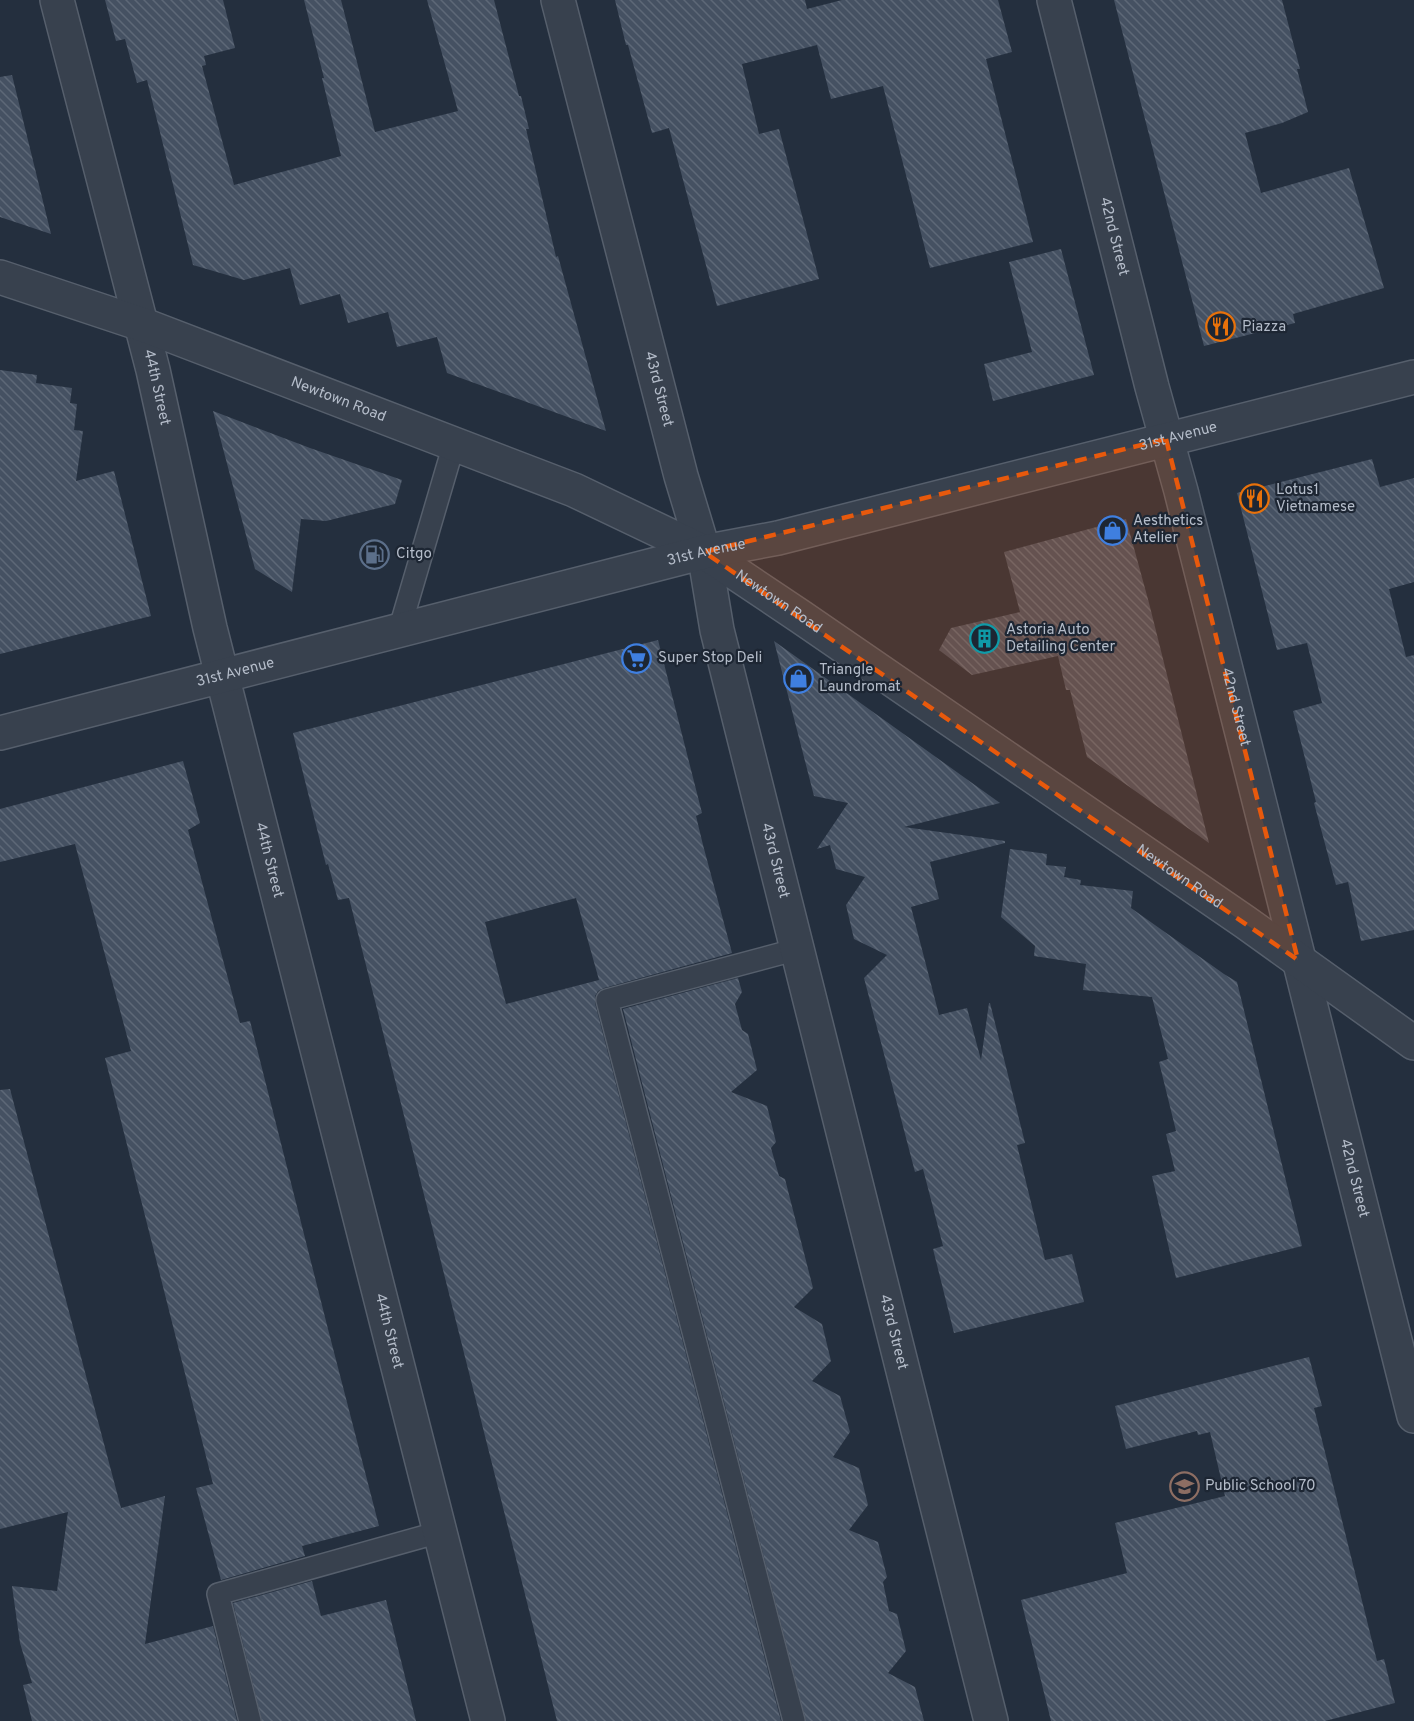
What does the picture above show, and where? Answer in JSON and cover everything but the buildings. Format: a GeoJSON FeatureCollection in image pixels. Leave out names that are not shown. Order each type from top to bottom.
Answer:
{"type":"FeatureCollection","features":[{"type":"Feature","properties":{"kind":"street","name":"44th Street"},"geometry":{"type":"LineString","coordinates":[[57,0],[153,370],[210,628],[488,1721]]}},
{"type":"Feature","properties":{"kind":"street","name":"43rd Street"},"geometry":{"type":"LineString","coordinates":[[558,0],[681,476],[704,552],[717,630],[991,1721]]}},
{"type":"Feature","properties":{"kind":"street","name":"42nd Street"},"geometry":{"type":"LineString","coordinates":[[1054,0],[1414,1416]]}},
{"type":"Feature","properties":{"kind":"street","name":"Newtown Road"},"geometry":{"type":"LineString","coordinates":[[0,277],[141,324],[573,490],[704,552],[801,616],[1298,960],[1414,1043]]}},
{"type":"Feature","properties":{"kind":"street","name":"31st Avenue"},"geometry":{"type":"LineString","coordinates":[[0,734],[704,552],[778,538],[1414,377]]}},
{"type":"Feature","properties":{"kind":"lane"},"geometry":{"type":"LineString","coordinates":[[399,631],[454,444]]}},
{"type":"Feature","properties":{"kind":"lane"},"geometry":{"type":"LineString","coordinates":[[794,1721],[607,1000],[798,949]]}},
{"type":"Feature","properties":{"kind":"lane"},"geometry":{"type":"LineString","coordinates":[[250,1721],[218,1594],[440,1532]]}},
{"type":"Feature","properties":{"kind":"highlighted area"},"geometry":{"type":"Polygon","coordinates":[[[1166,439],[1298,960],[704,552],[1166,439]]]}},
{"type":"Feature","properties":{"kind":"place","name":"Piazza"},"geometry":{"type":"Point","coordinates":[1221,327]}},
{"type":"Feature","properties":{"kind":"place","name":"Lotus1 Vietnamese"},"geometry":{"type":"Point","coordinates":[1255,499]}},
{"type":"Feature","properties":{"kind":"place","name":"Aesthetics Atelier"},"geometry":{"type":"Point","coordinates":[1112,530]}},
{"type":"Feature","properties":{"kind":"place","name":"Citgo"},"geometry":{"type":"Point","coordinates":[375,554]}},
{"type":"Feature","properties":{"kind":"place","name":"Astoria Auto Detailing Center"},"geometry":{"type":"Point","coordinates":[985,639]}},
{"type":"Feature","properties":{"kind":"place","name":"Super Stop Deli"},"geometry":{"type":"Point","coordinates":[637,658]}},
{"type":"Feature","properties":{"kind":"place","name":"Triangle Laundromat"},"geometry":{"type":"Point","coordinates":[798,679]}},
{"type":"Feature","properties":{"kind":"place","name":"Public School 70"},"geometry":{"type":"Point","coordinates":[1184,1486]}}]}
